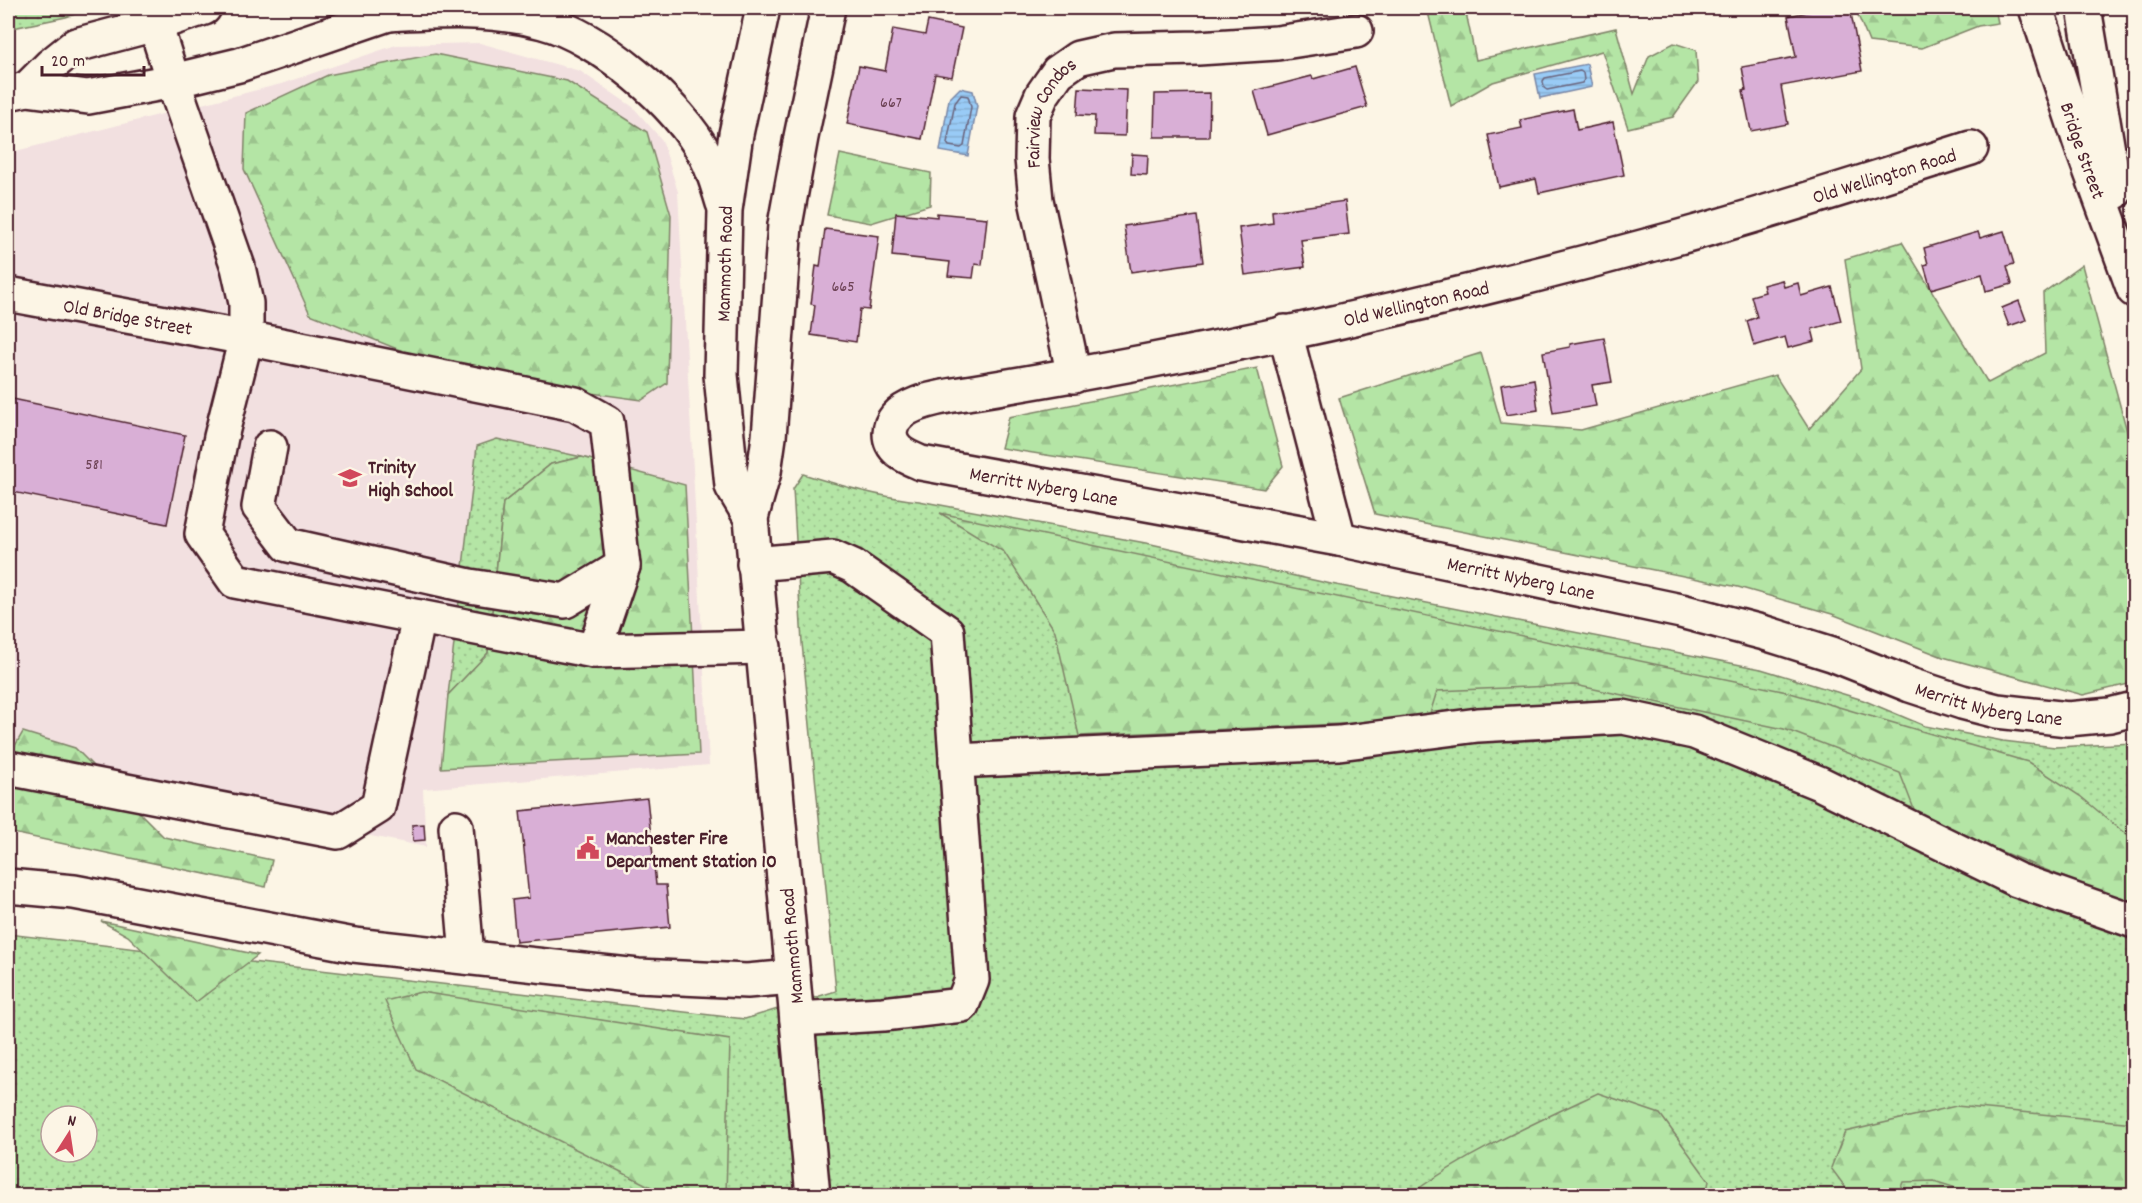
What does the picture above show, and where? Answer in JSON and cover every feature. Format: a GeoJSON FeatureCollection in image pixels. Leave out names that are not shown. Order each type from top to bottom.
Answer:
{"type":"FeatureCollection","features":[{"type":"Feature","properties":{"kind":"street"},"geometry":{"type":"LineString","coordinates":[[17,91],[76,45],[204,8]]}},
{"type":"Feature","properties":{"kind":"street","name":"Mammoth Road"},"geometry":{"type":"LineString","coordinates":[[751,518],[732,486],[721,375],[725,210],[736,134],[763,8]]}},
{"type":"Feature","properties":{"kind":"street","name":"Mammoth Road"},"geometry":{"type":"LineString","coordinates":[[813,1196],[751,518],[764,472],[769,437],[785,225],[828,8]]}},
{"type":"Feature","properties":{"kind":"street","name":"Bridge Street"},"geometry":{"type":"LineString","coordinates":[[2036,8],[2080,142],[2134,292]]}},
{"type":"Feature","properties":{"kind":"street","name":"Bridge Street"},"geometry":{"type":"LineString","coordinates":[[2084,8],[2134,292]]}},
{"type":"Feature","properties":{"kind":"street"},"geometry":{"type":"LineString","coordinates":[[17,91],[88,97],[173,81],[239,65],[397,11],[503,14],[544,22],[577,34],[612,57],[644,83],[693,136],[706,155],[725,210]]}},
{"type":"Feature","properties":{"kind":"street"},"geometry":{"type":"LineString","coordinates":[[155,24],[238,267],[246,303],[246,338],[221,437],[202,534],[235,582],[594,651],[764,647]]}},
{"type":"Feature","properties":{"kind":"street","name":"Fairview Condos"},"geometry":{"type":"LineString","coordinates":[[1074,376],[1036,200],[1032,159],[1033,116],[1042,95],[1058,72],[1078,58],[1114,50],[1276,43],[1356,31]]}},
{"type":"Feature","properties":{"kind":"street","name":"Old Wellington Road"},"geometry":{"type":"LineString","coordinates":[[901,454],[890,441],[891,426],[898,413],[908,407],[954,395],[1074,376],[1444,299],[1674,239],[1971,148]]}},
{"type":"Feature","properties":{"kind":"street","name":"Old Bridge Street"},"geometry":{"type":"LineString","coordinates":[[8,294],[246,338],[575,404],[607,422],[624,566]]}},
{"type":"Feature","properties":{"kind":"street"},"geometry":{"type":"LineString","coordinates":[[1285,332],[1339,539]]}},
{"type":"Feature","properties":{"kind":"street"},"geometry":{"type":"LineString","coordinates":[[270,447],[259,507],[288,545],[470,586],[565,601],[624,566]]}},
{"type":"Feature","properties":{"kind":"street","name":"Merritt Nyberg Lane"},"geometry":{"type":"LineString","coordinates":[[901,454],[921,463],[942,468],[1339,539],[1681,611],[1765,633],[1832,654],[1910,685],[1997,711],[2068,719],[2110,715],[2134,709]]}},
{"type":"Feature","properties":{"kind":"street"},"geometry":{"type":"LineString","coordinates":[[754,564],[833,557],[853,566],[947,632],[972,980],[962,1005],[883,1014],[797,1019]]}},
{"type":"Feature","properties":{"kind":"street"},"geometry":{"type":"LineString","coordinates":[[594,651],[624,566]]}},
{"type":"Feature","properties":{"kind":"street"},"geometry":{"type":"LineString","coordinates":[[8,768],[338,832],[378,807],[419,617]]}},
{"type":"Feature","properties":{"kind":"street"},"geometry":{"type":"LineString","coordinates":[[956,761],[1339,743],[1478,725],[1623,717],[1694,732],[1819,783],[2017,880],[2134,921]]}},
{"type":"Feature","properties":{"kind":"street"},"geometry":{"type":"LineString","coordinates":[[456,827],[467,956]]}},
{"type":"Feature","properties":{"kind":"street"},"geometry":{"type":"LineString","coordinates":[[8,886],[74,892],[354,945],[638,976],[747,981],[793,977]]}},
{"type":"Feature","properties":{"kind":"shaded area","name":"Trinity High School"},"geometry":{"type":"Polygon","coordinates":[[[480,43],[580,71],[633,107],[662,140],[678,192],[709,765],[423,789],[426,847],[8,764],[8,153],[281,84],[396,45],[480,43]]]}},
{"type":"Feature","properties":{"kind":"green space"},"geometry":{"type":"Polygon","coordinates":[[[8,8],[94,8],[66,17],[8,29],[8,8]]]}},
{"type":"Feature","properties":{"kind":"green space"},"geometry":{"type":"Polygon","coordinates":[[[1427,8],[1465,8],[1476,60],[1616,28],[1634,94],[1649,56],[1674,43],[1696,50],[1698,82],[1673,117],[1628,128],[1602,51],[1493,82],[1451,106],[1427,8]]]}},
{"type":"Feature","properties":{"kind":"green space"},"geometry":{"type":"Polygon","coordinates":[[[1855,8],[1995,8],[1998,23],[1978,26],[1922,48],[1869,42],[1855,8]]]}},
{"type":"Feature","properties":{"kind":"green space"},"geometry":{"type":"Polygon","coordinates":[[[435,54],[567,81],[647,132],[671,215],[667,383],[642,400],[462,375],[310,314],[244,169],[246,113],[328,75],[435,54]]]}},
{"type":"Feature","properties":{"kind":"green space"},"geometry":{"type":"Polygon","coordinates":[[[840,154],[931,173],[930,205],[871,223],[827,215],[840,154]]]}},
{"type":"Feature","properties":{"kind":"green space"},"geometry":{"type":"Polygon","coordinates":[[[1902,242],[1988,383],[2045,353],[2043,293],[2082,265],[2134,457],[2133,683],[2083,695],[1943,657],[1832,614],[1738,587],[1375,514],[1339,398],[1481,353],[1501,423],[1581,430],[1775,375],[1809,429],[1861,369],[1845,259],[1902,242]]]}},
{"type":"Feature","properties":{"kind":"green space"},"geometry":{"type":"Polygon","coordinates":[[[1257,368],[1283,466],[1264,489],[1001,448],[1009,417],[1257,368]]]}},
{"type":"Feature","properties":{"kind":"green space"},"geometry":{"type":"Polygon","coordinates":[[[497,439],[582,457],[551,464],[503,503],[488,653],[448,695],[477,446],[497,439]]]}},
{"type":"Feature","properties":{"kind":"green space"},"geometry":{"type":"Polygon","coordinates":[[[582,457],[685,485],[699,754],[441,768],[448,695],[488,653],[503,503],[551,464],[582,457]]]}},
{"type":"Feature","properties":{"kind":"green space"},"geometry":{"type":"Polygon","coordinates":[[[803,474],[875,494],[1151,544],[1331,584],[1761,669],[1863,700],[1925,726],[2003,741],[2055,747],[2134,743],[2134,1195],[8,1196],[8,934],[745,1019],[836,991],[802,643],[793,489],[803,474]]]}},
{"type":"Feature","properties":{"kind":"green space"},"geometry":{"type":"Polygon","coordinates":[[[940,513],[1787,692],[2028,762],[2080,796],[2134,841],[2134,906],[1917,817],[1900,773],[1784,729],[1575,685],[1437,691],[1428,720],[1079,736],[1055,631],[1004,552],[940,513]]]}},
{"type":"Feature","properties":{"kind":"green space"},"geometry":{"type":"Polygon","coordinates":[[[23,732],[75,748],[164,837],[272,860],[266,887],[8,832],[8,758],[23,732]]]}},
{"type":"Feature","properties":{"kind":"green space"},"geometry":{"type":"Polygon","coordinates":[[[101,921],[258,955],[196,1002],[128,936],[101,921]]]}},
{"type":"Feature","properties":{"kind":"green space"},"geometry":{"type":"Polygon","coordinates":[[[421,992],[730,1040],[726,1195],[667,1195],[416,1069],[385,1001],[421,992]]]}},
{"type":"Feature","properties":{"kind":"green space"},"geometry":{"type":"Polygon","coordinates":[[[1598,1093],[1660,1114],[1709,1181],[1706,1195],[1409,1195],[1477,1152],[1598,1093]]]}},
{"type":"Feature","properties":{"kind":"green space"},"geometry":{"type":"Polygon","coordinates":[[[1956,1106],[2134,1123],[2134,1192],[2105,1187],[2094,1195],[1978,1195],[1934,1181],[1903,1182],[1898,1195],[1851,1195],[1831,1168],[1845,1132],[1956,1106]]]}},
{"type":"Feature","properties":{"kind":"water"},"geometry":{"type":"Polygon","coordinates":[[[1587,64],[1592,87],[1540,98],[1535,74],[1587,64]]]}},
{"type":"Feature","properties":{"kind":"water"},"geometry":{"type":"Polygon","coordinates":[[[960,88],[973,91],[977,106],[968,156],[940,151],[949,99],[960,88]]]}},
{"type":"Feature","properties":{"kind":"building"},"geometry":{"type":"Polygon","coordinates":[[[1072,8],[1124,8],[1124,12],[1072,14],[1072,8]]]}},
{"type":"Feature","properties":{"kind":"building"},"geometry":{"type":"Polygon","coordinates":[[[1818,8],[1850,8],[1862,71],[1781,86],[1788,124],[1751,131],[1743,91],[1746,90],[1742,67],[1796,57],[1788,16],[1818,10],[1818,8]]]}},
{"type":"Feature","properties":{"kind":"building"},"geometry":{"type":"Polygon","coordinates":[[[928,21],[962,28],[952,77],[935,74],[922,139],[847,124],[859,66],[885,71],[893,29],[925,35],[928,21]]]}},
{"type":"Feature","properties":{"kind":"building"},"geometry":{"type":"Polygon","coordinates":[[[1355,67],[1367,107],[1267,135],[1254,91],[1312,76],[1313,79],[1355,67]]]}},
{"type":"Feature","properties":{"kind":"building"},"geometry":{"type":"Polygon","coordinates":[[[1079,88],[1127,90],[1125,136],[1094,135],[1095,116],[1077,115],[1079,88]]]}},
{"type":"Feature","properties":{"kind":"building"},"geometry":{"type":"Polygon","coordinates":[[[1210,93],[1209,137],[1154,137],[1155,94],[1210,93]]]}},
{"type":"Feature","properties":{"kind":"building"},"geometry":{"type":"Polygon","coordinates":[[[1573,109],[1577,130],[1613,122],[1624,175],[1539,193],[1536,179],[1499,187],[1488,135],[1522,128],[1520,120],[1573,109]]]}},
{"type":"Feature","properties":{"kind":"building"},"geometry":{"type":"Polygon","coordinates":[[[1132,154],[1148,155],[1147,175],[1131,174],[1132,154]]]}},
{"type":"Feature","properties":{"kind":"building"},"geometry":{"type":"Polygon","coordinates":[[[1345,201],[1349,234],[1301,240],[1305,267],[1245,275],[1239,228],[1273,223],[1272,211],[1345,201]]]}},
{"type":"Feature","properties":{"kind":"building"},"geometry":{"type":"Polygon","coordinates":[[[896,213],[937,217],[937,213],[987,218],[982,265],[975,264],[973,278],[948,276],[950,262],[892,256],[896,213]]]}},
{"type":"Feature","properties":{"kind":"building"},"geometry":{"type":"Polygon","coordinates":[[[1197,216],[1203,262],[1131,272],[1124,226],[1197,216]]]}},
{"type":"Feature","properties":{"kind":"building"},"geometry":{"type":"Polygon","coordinates":[[[825,229],[879,236],[869,310],[860,309],[856,342],[811,335],[815,305],[811,304],[816,266],[820,267],[825,229]]]}},
{"type":"Feature","properties":{"kind":"building"},"geometry":{"type":"Polygon","coordinates":[[[2004,231],[2014,264],[2007,266],[2012,284],[1986,291],[1982,274],[1931,289],[1924,265],[1928,264],[1924,248],[1978,232],[1980,238],[2004,231]]]}},
{"type":"Feature","properties":{"kind":"building"},"geometry":{"type":"Polygon","coordinates":[[[1782,280],[1784,287],[1798,283],[1801,296],[1832,287],[1841,321],[1812,329],[1815,341],[1788,348],[1785,337],[1754,346],[1747,321],[1757,317],[1751,296],[1765,292],[1763,285],[1782,280]]]}},
{"type":"Feature","properties":{"kind":"building"},"geometry":{"type":"Polygon","coordinates":[[[2019,301],[2026,320],[2009,326],[2002,308],[2019,301]]]}},
{"type":"Feature","properties":{"kind":"building"},"geometry":{"type":"Polygon","coordinates":[[[1604,338],[1612,382],[1592,385],[1596,406],[1553,413],[1543,352],[1604,338]]]}},
{"type":"Feature","properties":{"kind":"building"},"geometry":{"type":"Polygon","coordinates":[[[1534,379],[1538,410],[1506,415],[1501,385],[1534,379]]]}},
{"type":"Feature","properties":{"kind":"building"},"geometry":{"type":"Polygon","coordinates":[[[8,398],[185,435],[167,524],[8,491],[8,398]]]}},
{"type":"Feature","properties":{"kind":"building","name":"Manchester Fire Department Station 10"},"geometry":{"type":"Polygon","coordinates":[[[647,798],[656,885],[666,885],[670,927],[516,942],[512,900],[529,898],[520,811],[647,798]]]}},
{"type":"Feature","properties":{"kind":"building"},"geometry":{"type":"Polygon","coordinates":[[[424,824],[425,840],[413,841],[412,825],[424,824]]]}},
{"type":"Feature","properties":{"kind":"place","name":"Trinity High School"},"geometry":{"type":"Point","coordinates":[350,478]}},
{"type":"Feature","properties":{"kind":"place","name":"Manchester Fire Department Station 10"},"geometry":{"type":"Point","coordinates":[588,848]}}]}
